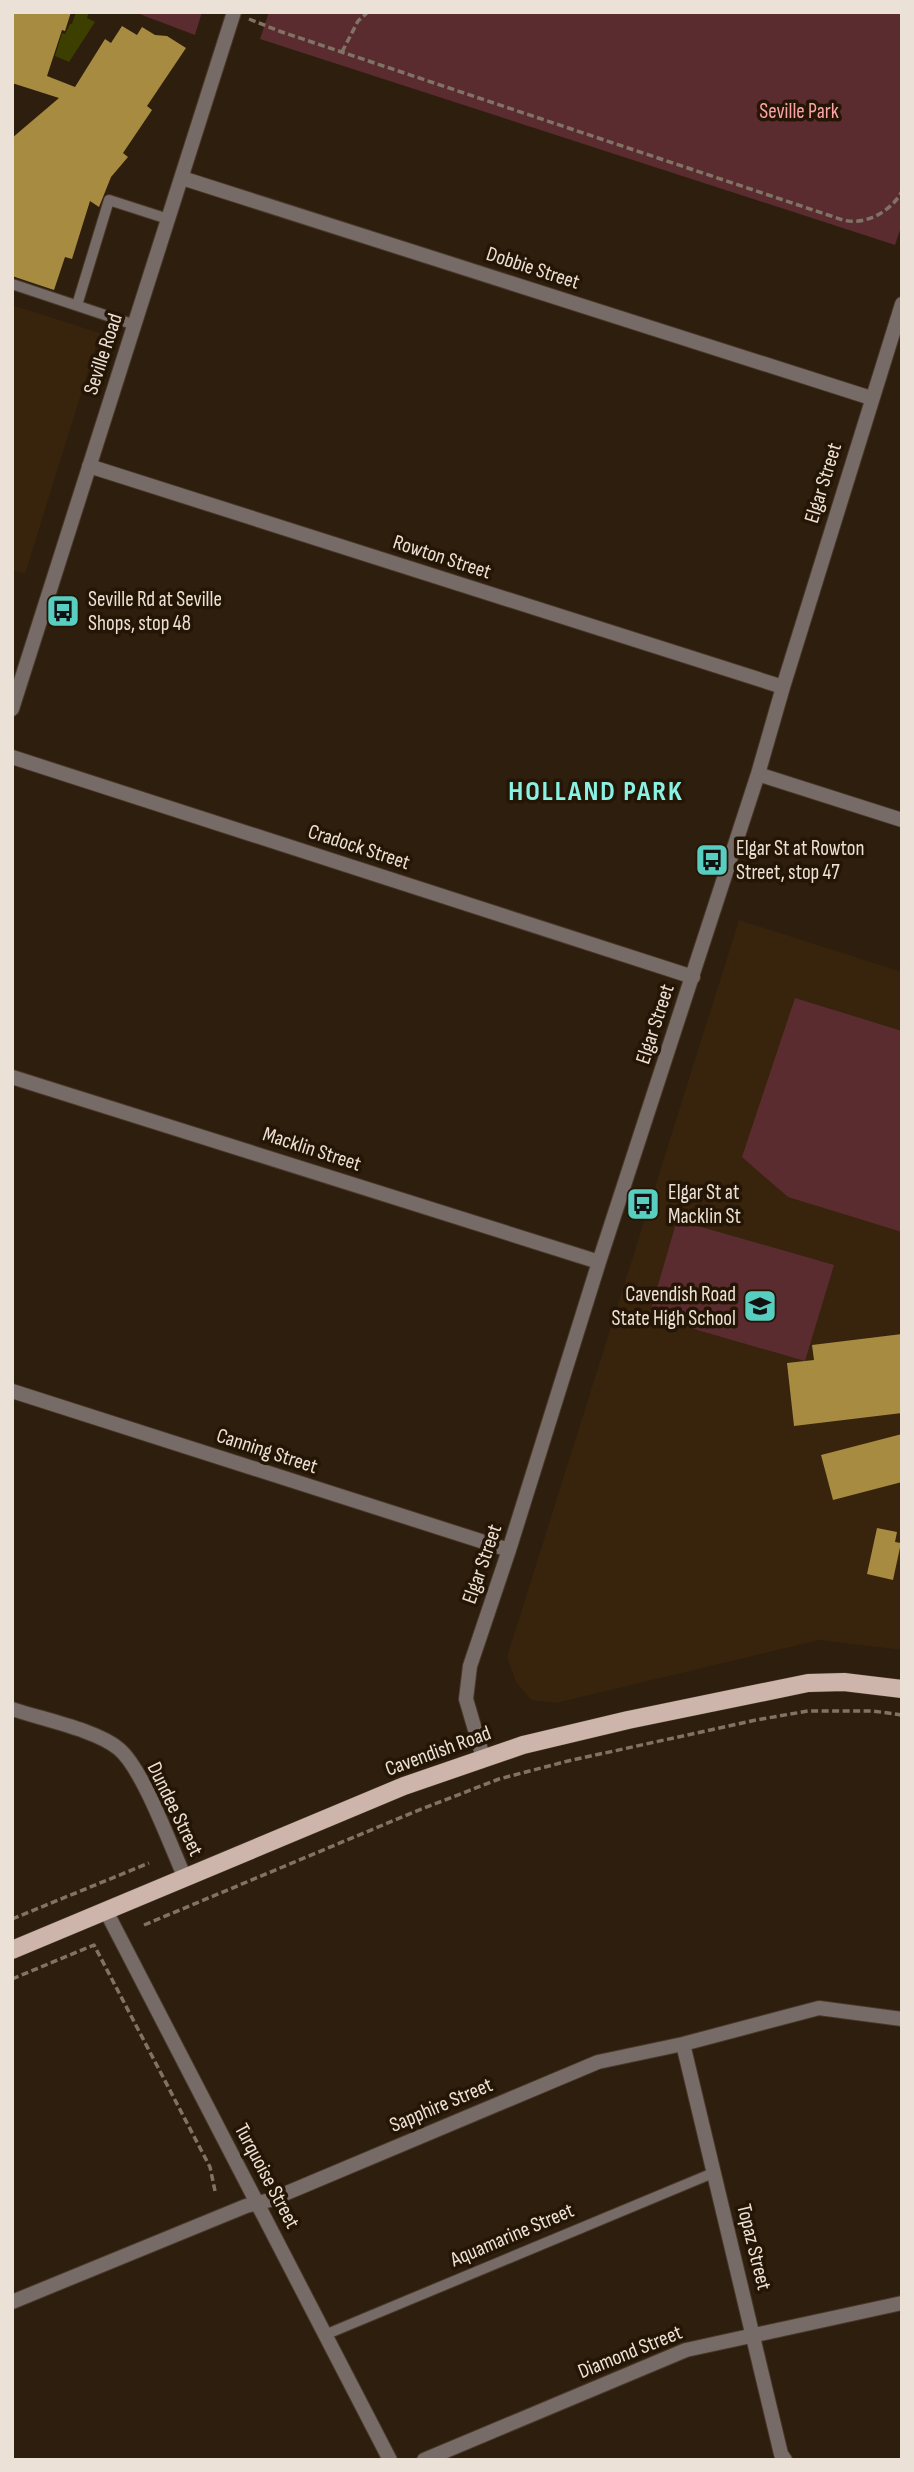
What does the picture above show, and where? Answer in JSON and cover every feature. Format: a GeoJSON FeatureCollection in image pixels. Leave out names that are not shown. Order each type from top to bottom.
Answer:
{"type":"FeatureCollection","features":[{"type":"Feature","properties":{"kind":"main road","name":"Cavendish Road"},"geometry":{"type":"LineString","coordinates":[[12,1950],[404,1786],[482,1757],[567,1733],[808,1683],[844,1682],[902,1689]]}},
{"type":"Feature","properties":{"kind":"street","name":"Seville Road"},"geometry":{"type":"LineString","coordinates":[[12,709],[168,219],[239,14]]}},
{"type":"Feature","properties":{"kind":"street","name":"Dobbie Street"},"geometry":{"type":"LineString","coordinates":[[182,178],[871,398]]}},
{"type":"Feature","properties":{"kind":"street","name":"Elgar Street"},"geometry":{"type":"LineString","coordinates":[[482,1757],[467,1709],[467,1677],[758,774],[871,398],[902,304]]}},
{"type":"Feature","properties":{"kind":"street","name":"Rowton Street"},"geometry":{"type":"LineString","coordinates":[[89,466],[783,687]]}},
{"type":"Feature","properties":{"kind":"street","name":"Cradock Street"},"geometry":{"type":"LineString","coordinates":[[12,757],[692,977]]}},
{"type":"Feature","properties":{"kind":"street"},"geometry":{"type":"LineString","coordinates":[[758,774],[902,820]]}},
{"type":"Feature","properties":{"kind":"street","name":"Macklin Street"},"geometry":{"type":"LineString","coordinates":[[12,1077],[600,1262]]}},
{"type":"Feature","properties":{"kind":"street","name":"Canning Street"},"geometry":{"type":"LineString","coordinates":[[12,1391],[509,1550]]}},
{"type":"Feature","properties":{"kind":"street","name":"Dundee Street"},"geometry":{"type":"LineString","coordinates":[[12,1709],[96,1736],[119,1749],[140,1777],[185,1878]]}},
{"type":"Feature","properties":{"kind":"street","name":"Turquoise Street"},"geometry":{"type":"LineString","coordinates":[[106,1911],[390,2460]]}},
{"type":"Feature","properties":{"kind":"street","name":"Sapphire Street"},"geometry":{"type":"LineString","coordinates":[[12,2302],[270,2200],[598,2063],[819,2008],[902,2019]]}},
{"type":"Feature","properties":{"kind":"street","name":"Topaz Street"},"geometry":{"type":"LineString","coordinates":[[683,2044],[781,2454],[785,2460]]}},
{"type":"Feature","properties":{"kind":"street","name":"Diamond Street"},"geometry":{"type":"LineString","coordinates":[[424,2460],[686,2350],[902,2303]]}},
{"type":"Feature","properties":{"kind":"lane"},"geometry":{"type":"LineString","coordinates":[[77,305],[109,200],[168,219]]}},
{"type":"Feature","properties":{"kind":"lane"},"geometry":{"type":"LineString","coordinates":[[12,284],[135,324]]}},
{"type":"Feature","properties":{"kind":"lane","name":"Aquamarine Street"},"geometry":{"type":"LineString","coordinates":[[327,2334],[713,2173]]}},
{"type":"Feature","properties":{"kind":"path"},"geometry":{"type":"LineString","coordinates":[[342,52],[361,14],[368,12]]}},
{"type":"Feature","properties":{"kind":"path"},"geometry":{"type":"LineString","coordinates":[[239,14],[279,31],[851,222],[879,214],[897,201],[902,191]]}},
{"type":"Feature","properties":{"kind":"path"},"geometry":{"type":"LineString","coordinates":[[144,1925],[402,1816],[499,1779],[582,1758],[808,1711],[873,1711],[902,1715]]}},
{"type":"Feature","properties":{"kind":"path"},"geometry":{"type":"LineString","coordinates":[[12,1919],[149,1863]]}},
{"type":"Feature","properties":{"kind":"path"},"geometry":{"type":"LineString","coordinates":[[12,1979],[94,1945],[210,2167],[215,2191]]}},
{"type":"Feature","properties":{"kind":"shaded area"},"geometry":{"type":"Polygon","coordinates":[[[76,12],[89,12],[87,18],[95,22],[69,62],[55,56],[62,33],[65,34],[72,24],[76,12]]]}},
{"type":"Feature","properties":{"kind":"shaded area"},"geometry":{"type":"Polygon","coordinates":[[[12,305],[100,333],[25,574],[12,570],[12,305]]]}},
{"type":"Feature","properties":{"kind":"shaded area","name":"Cavendish Road State High School"},"geometry":{"type":"Polygon","coordinates":[[[739,920],[902,972],[902,1650],[819,1640],[556,1703],[531,1700],[516,1682],[507,1657],[739,920]]]}},
{"type":"Feature","properties":{"kind":"green space"},"geometry":{"type":"Polygon","coordinates":[[[134,12],[202,12],[195,35],[134,12]]]}},
{"type":"Feature","properties":{"kind":"green space","name":"Seville Park"},"geometry":{"type":"Polygon","coordinates":[[[269,12],[902,12],[902,224],[895,245],[260,39],[269,12]]]}},
{"type":"Feature","properties":{"kind":"green space"},"geometry":{"type":"Polygon","coordinates":[[[795,998],[902,1031],[902,1232],[788,1197],[742,1157],[795,998]]]}},
{"type":"Feature","properties":{"kind":"green space"},"geometry":{"type":"Polygon","coordinates":[[[677,1220],[834,1265],[805,1361],[649,1316],[677,1220]]]}},
{"type":"Feature","properties":{"kind":"building"},"geometry":{"type":"Polygon","coordinates":[[[12,12],[71,12],[65,31],[62,30],[47,76],[75,87],[105,39],[111,43],[122,26],[137,35],[142,27],[155,35],[167,36],[186,48],[147,106],[152,110],[123,153],[128,157],[111,177],[99,207],[90,201],[72,259],[65,257],[54,290],[12,276],[12,138],[59,98],[12,83],[12,12]]]}},
{"type":"Feature","properties":{"kind":"building"},"geometry":{"type":"Polygon","coordinates":[[[902,1334],[902,1413],[794,1426],[787,1363],[814,1360],[812,1345],[902,1334]]]}},
{"type":"Feature","properties":{"kind":"building"},"geometry":{"type":"Polygon","coordinates":[[[902,1434],[902,1482],[833,1500],[821,1455],[902,1434]]]}},
{"type":"Feature","properties":{"kind":"building"},"geometry":{"type":"Polygon","coordinates":[[[877,1528],[897,1532],[895,1542],[901,1543],[893,1580],[867,1574],[877,1528]]]}},
{"type":"Feature","properties":{"kind":"place","name":"Seville Rd at Seville Shops, stop 48"},"geometry":{"type":"Point","coordinates":[63,611]}},
{"type":"Feature","properties":{"kind":"place","name":"Elgar St at Rowton Street, stop 47"},"geometry":{"type":"Point","coordinates":[712,860]}},
{"type":"Feature","properties":{"kind":"place","name":"Elgar St at Macklin St"},"geometry":{"type":"Point","coordinates":[643,1204]}},
{"type":"Feature","properties":{"kind":"place","name":"Cavendish Road State High School"},"geometry":{"type":"Point","coordinates":[760,1306]}},
{"type":"Feature","properties":{"kind":"district","name":"HOLLAND PARK"},"geometry":{"type":"Point","coordinates":[596,791]}}]}
